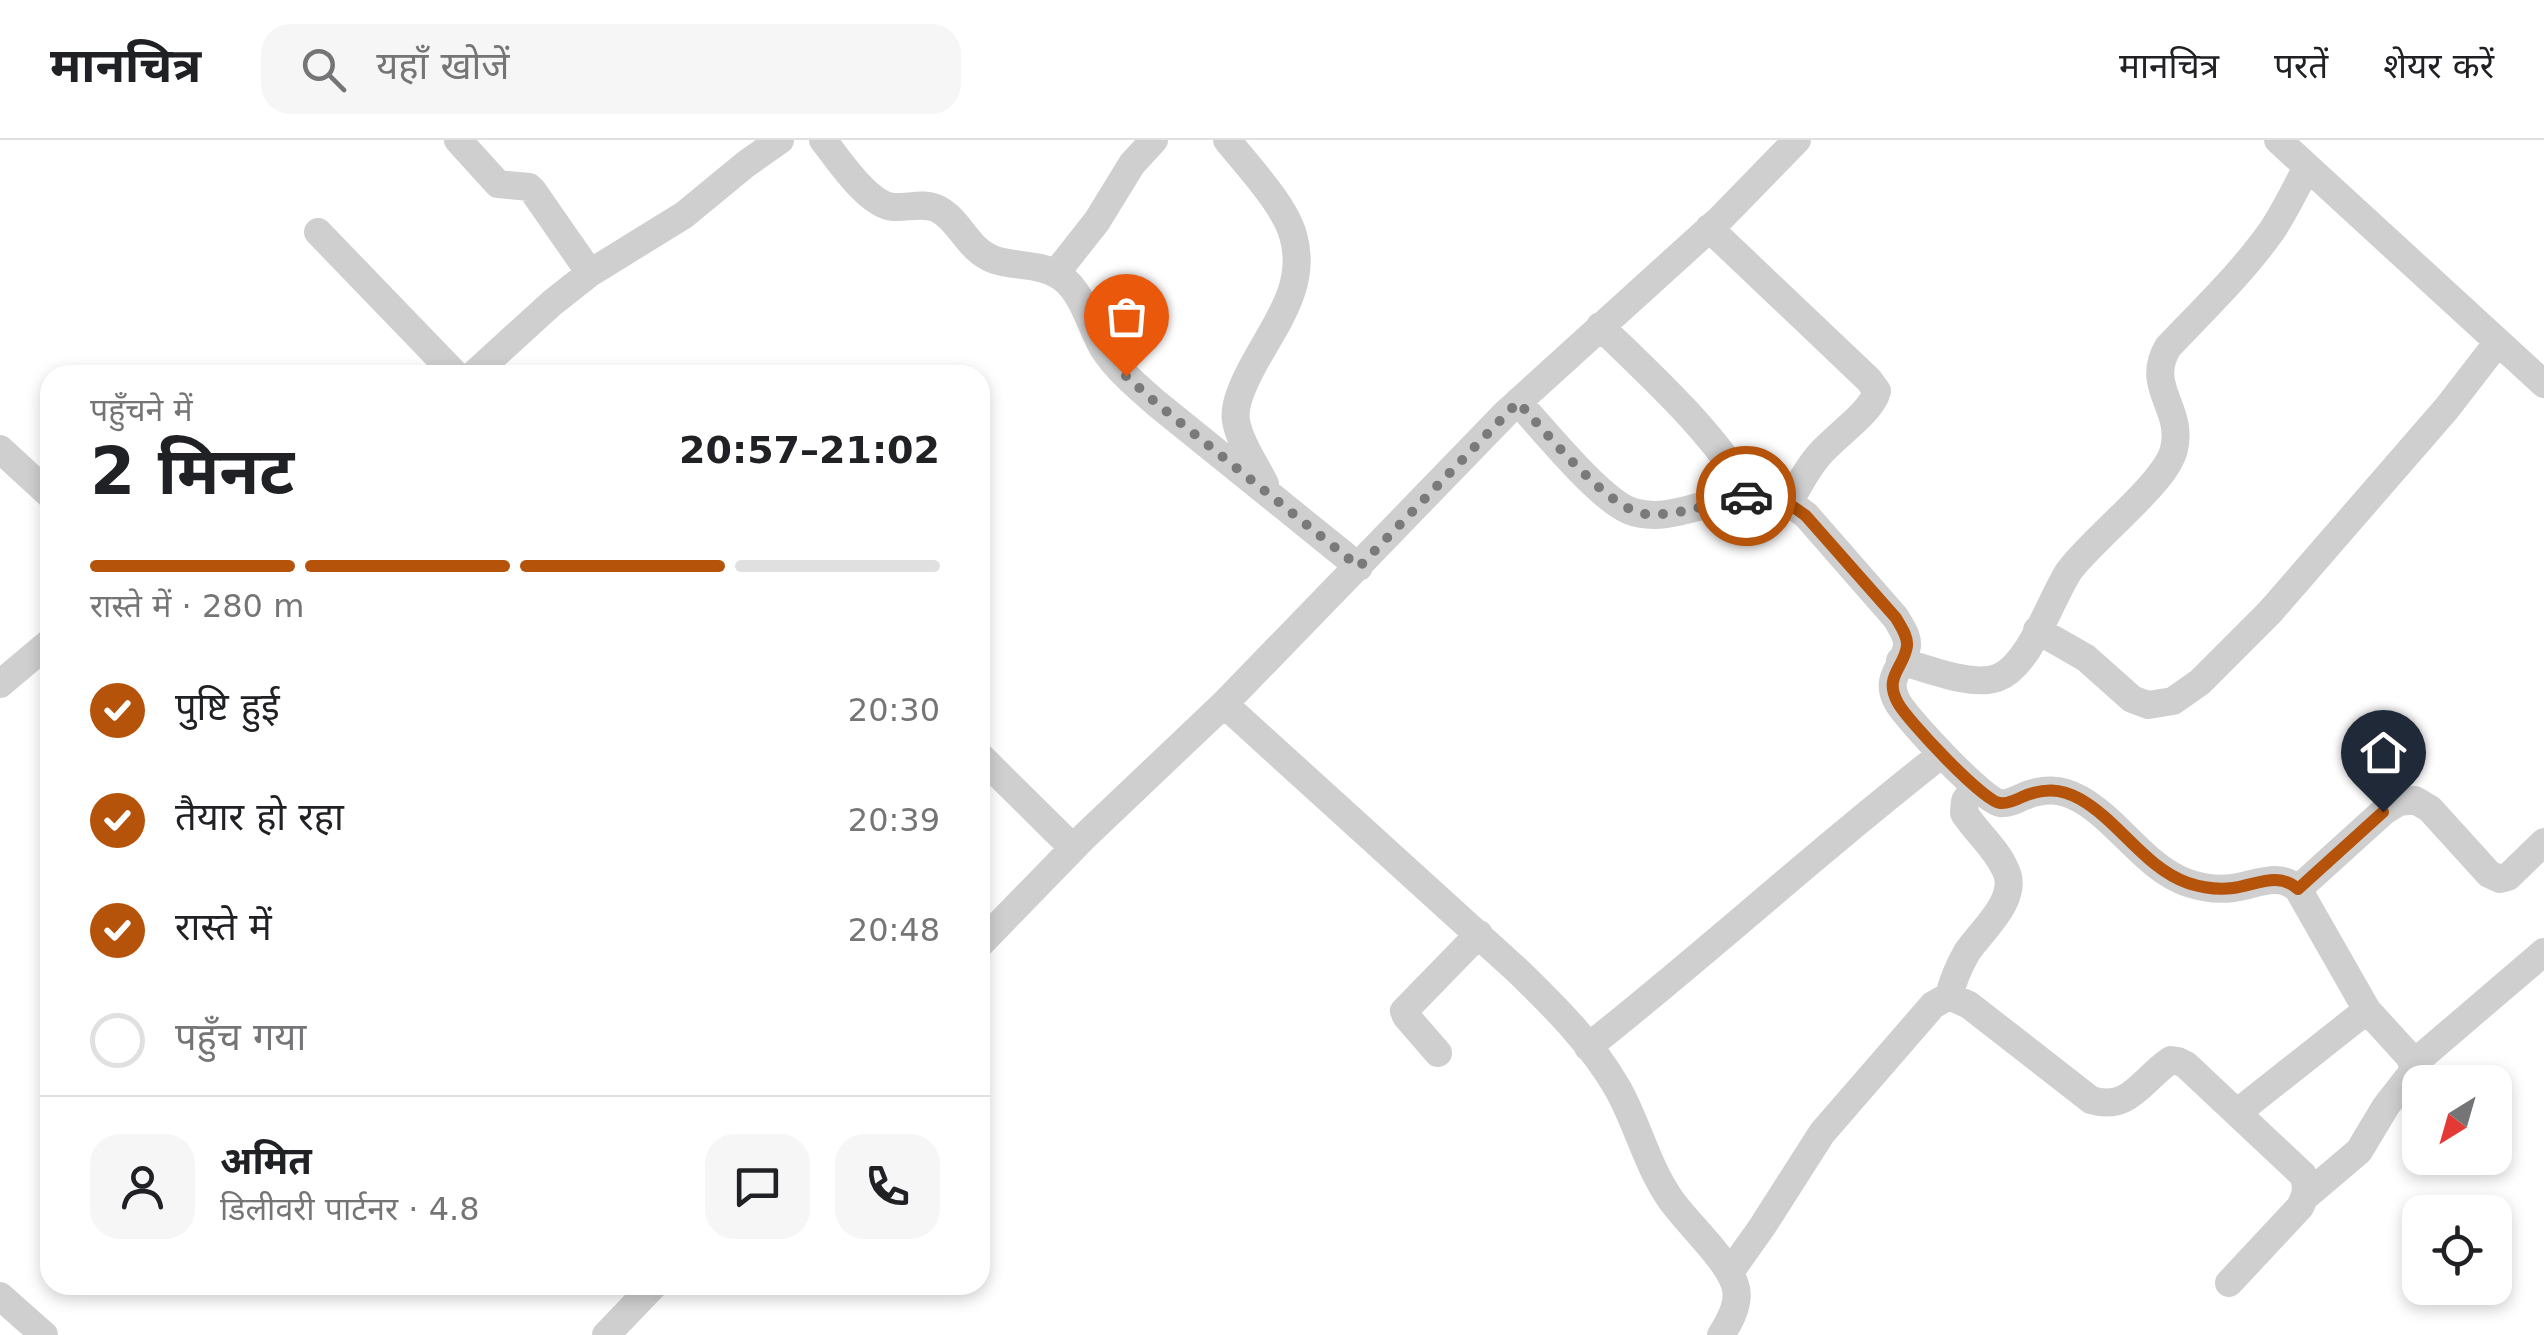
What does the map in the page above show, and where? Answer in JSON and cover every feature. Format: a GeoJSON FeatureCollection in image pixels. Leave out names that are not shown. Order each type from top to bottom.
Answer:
{"type":"FeatureCollection","features":[{"type":"Feature","properties":{"kind":"street"},"geometry":{"type":"LineString","coordinates":[[458,140],[498,184],[533,190],[590,273]]}},
{"type":"Feature","properties":{"kind":"street"},"geometry":{"type":"LineString","coordinates":[[484,365],[590,273],[684,216],[780,140]]}},
{"type":"Feature","properties":{"kind":"street"},"geometry":{"type":"LineString","coordinates":[[823,140],[869,195],[885,206],[938,209],[967,241],[991,258],[1056,273],[1076,294],[1106,352],[1126,376],[1359,567]]}},
{"type":"Feature","properties":{"kind":"street"},"geometry":{"type":"LineString","coordinates":[[1056,273],[1097,220],[1132,164],[1154,140]]}},
{"type":"Feature","properties":{"kind":"street"},"geometry":{"type":"LineString","coordinates":[[1227,140],[1270,194],[1292,231],[1298,258],[1295,286],[1253,362],[1234,417],[1242,440],[1274,498]]}},
{"type":"Feature","properties":{"kind":"street"},"geometry":{"type":"LineString","coordinates":[[990,934],[1073,848],[1224,704],[1518,402],[1710,228],[1796,140]]}},
{"type":"Feature","properties":{"kind":"street"},"geometry":{"type":"LineString","coordinates":[[2278,140],[2544,384]]}},
{"type":"Feature","properties":{"kind":"street"},"geometry":{"type":"LineString","coordinates":[[1900,660],[1984,681],[2001,677],[2016,665],[2070,570],[2159,476],[2173,455],[2175,420],[2160,383],[2160,360],[2271,231],[2307,167]]}},
{"type":"Feature","properties":{"kind":"street"},"geometry":{"type":"LineString","coordinates":[[1710,228],[1876,390],[1874,401],[1816,458],[1789,502]]}},
{"type":"Feature","properties":{"kind":"street"},"geometry":{"type":"LineString","coordinates":[[318,232],[446,365]]}},
{"type":"Feature","properties":{"kind":"street"},"geometry":{"type":"LineString","coordinates":[[1600,326],[1681,406],[1730,464],[1750,495]]}},
{"type":"Feature","properties":{"kind":"street"},"geometry":{"type":"LineString","coordinates":[[2038,630],[2086,658],[2132,699],[2148,705],[2173,700],[2200,682],[2270,612],[2447,408],[2498,342]]}},
{"type":"Feature","properties":{"kind":"street"},"geometry":{"type":"LineString","coordinates":[[1518,402],[1602,492],[1625,508],[1642,514],[1660,514],[1750,495],[1774,496],[1789,502],[1806,516],[1896,618],[1905,633],[1907,648],[1893,675],[1898,704],[1985,796],[1998,804],[2038,790],[2058,790],[2075,796],[2161,867],[2184,881],[2208,888],[2230,889],[2280,878],[2290,882],[2298,889],[2367,1010],[2414,1064]]}},
{"type":"Feature","properties":{"kind":"street"},"geometry":{"type":"LineString","coordinates":[[0,449],[40,486]]}},
{"type":"Feature","properties":{"kind":"street"},"geometry":{"type":"LineString","coordinates":[[0,684],[40,650]]}},
{"type":"Feature","properties":{"kind":"street"},"geometry":{"type":"LineString","coordinates":[[1224,704],[1479,934],[1558,1011],[1588,1047],[1618,1090],[1658,1181],[1730,1272],[1737,1290],[1734,1310],[1721,1335]]}},
{"type":"Feature","properties":{"kind":"street"},"geometry":{"type":"LineString","coordinates":[[1588,1047],[1855,822],[1942,754]]}},
{"type":"Feature","properties":{"kind":"street"},"geometry":{"type":"LineString","coordinates":[[990,766],[1073,848]]}},
{"type":"Feature","properties":{"kind":"street"},"geometry":{"type":"LineString","coordinates":[[1730,1272],[1822,1133],[1934,1006],[1949,996],[1966,955],[2001,906],[2010,887],[2008,874],[1964,813],[1965,801],[1975,786]]}},
{"type":"Feature","properties":{"kind":"street"},"geometry":{"type":"LineString","coordinates":[[2298,889],[2383,812],[2400,802],[2415,800],[2430,809],[2489,874],[2500,880],[2544,842]]}},
{"type":"Feature","properties":{"kind":"street"},"geometry":{"type":"LineString","coordinates":[[1438,1052],[1404,1011],[1479,934]]}},
{"type":"Feature","properties":{"kind":"street"},"geometry":{"type":"LineString","coordinates":[[2229,1284],[2306,1196],[2359,1151],[2414,1064],[2544,952]]}},
{"type":"Feature","properties":{"kind":"street"},"geometry":{"type":"LineString","coordinates":[[1949,996],[1969,1004],[2091,1100],[2105,1104],[2118,1103],[2162,1066],[2178,1060],[2302,1175],[2306,1196]]}},
{"type":"Feature","properties":{"kind":"street"},"geometry":{"type":"LineString","coordinates":[[2238,1112],[2367,1010]]}},
{"type":"Feature","properties":{"kind":"street"},"geometry":{"type":"LineString","coordinates":[[606,1335],[644,1295]]}},
{"type":"Feature","properties":{"kind":"street"},"geometry":{"type":"LineString","coordinates":[[0,1296],[44,1335]]}},
{"type":"Feature","properties":{"kind":"way so far"},"geometry":{"type":"LineString","coordinates":[[1126,376],[1359,567],[1518,402],[1602,492],[1625,508],[1642,514],[1660,514],[1746,496]]}},
{"type":"Feature","properties":{"kind":"route"},"geometry":{"type":"LineString","coordinates":[[1746,496],[1774,496],[1789,502],[1806,516],[1896,618],[1905,633],[1907,648],[1893,675],[1898,704],[1942,754],[1998,804],[2038,790],[2058,790],[2075,796],[2161,867],[2184,881],[2230,889],[2280,878],[2298,889],[2383,812]]}}]}
